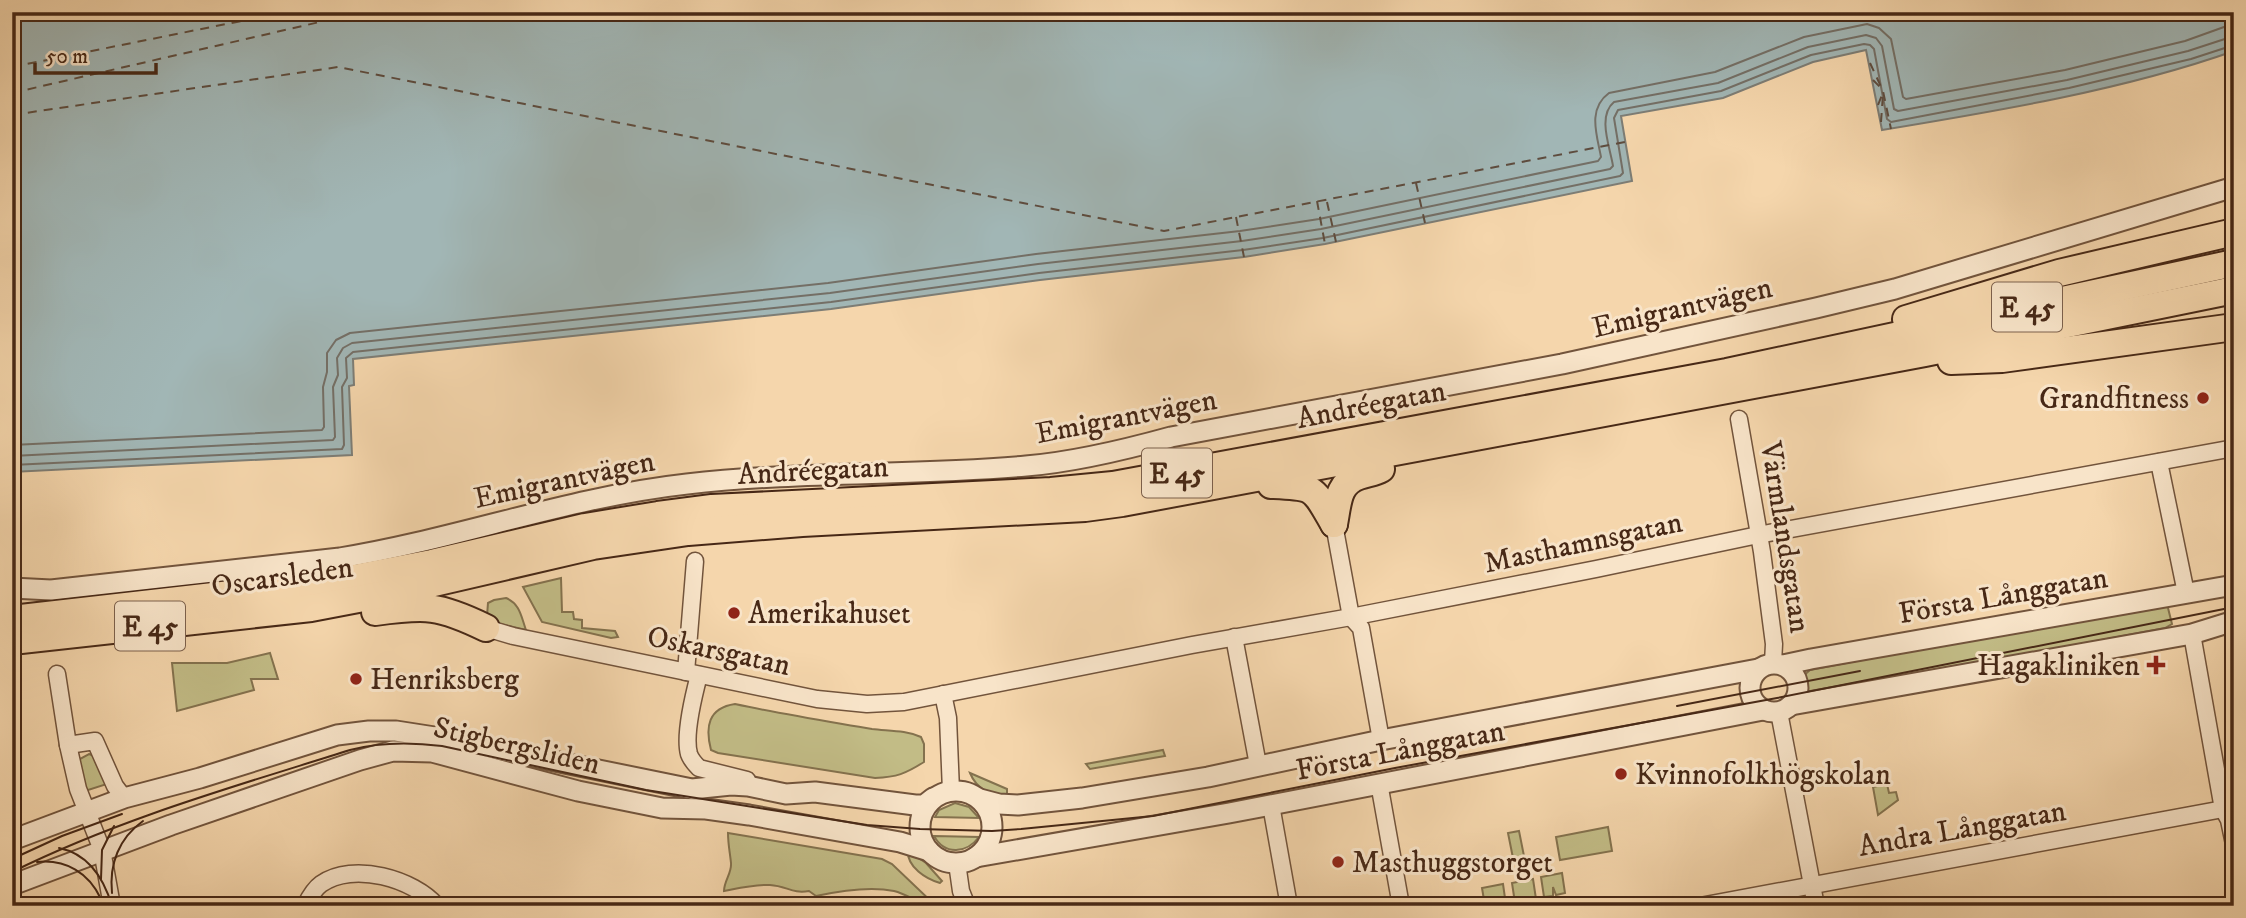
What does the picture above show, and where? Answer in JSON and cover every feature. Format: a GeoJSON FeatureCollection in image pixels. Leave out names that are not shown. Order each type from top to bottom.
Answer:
{"type":"FeatureCollection","features":[{"type":"Feature","properties":{"kind":"highway"},"geometry":{"type":"LineString","coordinates":[[1820,353],[1860,334],[1990,292],[2234,232]]}},
{"type":"Feature","properties":{"kind":"highway","name":"Andréegatan"},"geometry":{"type":"LineString","coordinates":[[513,553],[585,527],[658,514],[712,508],[1051,491],[1113,485],[1820,353],[2234,263]]}},
{"type":"Feature","properties":{"kind":"highway","name":"Andréegatan"},"geometry":{"type":"LineString","coordinates":[[513,553],[593,546],[688,531],[789,523],[1085,508],[1122,503],[1913,355],[2234,290]]}},
{"type":"Feature","properties":{"kind":"highway"},"geometry":{"type":"LineString","coordinates":[[1913,355],[1947,361],[2002,359],[2234,327]]}},
{"type":"Feature","properties":{"kind":"highway"},"geometry":{"type":"LineString","coordinates":[[1334,524],[1343,486],[1360,475],[1377,472],[1402,452]]}},
{"type":"Feature","properties":{"kind":"highway"},"geometry":{"type":"LineString","coordinates":[[1249,480],[1309,489],[1317,494],[1334,524]]}},
{"type":"Feature","properties":{"kind":"highway","name":"Oscarsleden"},"geometry":{"type":"LineString","coordinates":[[12,641],[311,608],[395,592],[513,553]]}},
{"type":"Feature","properties":{"kind":"highway","name":"Oscarsleden"},"geometry":{"type":"LineString","coordinates":[[12,620],[334,582],[432,563],[513,553]]}},
{"type":"Feature","properties":{"kind":"highway"},"geometry":{"type":"LineString","coordinates":[[311,608],[365,614],[416,606],[445,610],[486,628]]}},
{"type":"Feature","properties":{"kind":"street","name":"Emigrantvägen"},"geometry":{"type":"LineString","coordinates":[[12,588],[51,590],[381,552],[616,495],[685,484],[756,478],[1027,466],[1117,452],[1171,437],[1562,365],[1816,308],[1895,289],[2234,187]]}},
{"type":"Feature","properties":{"kind":"street","name":"Värmlandsgatan"},"geometry":{"type":"LineString","coordinates":[[1739,419],[1774,644],[1772,666]]}},
{"type":"Feature","properties":{"kind":"street","name":"Masthamnsgatan"},"geometry":{"type":"LineString","coordinates":[[943,694],[1351,617],[1758,535],[2234,448]]}},
{"type":"Feature","properties":{"kind":"street"},"geometry":{"type":"LineString","coordinates":[[2159,462],[2186,593]]}},
{"type":"Feature","properties":{"kind":"street"},"geometry":{"type":"LineString","coordinates":[[1334,524],[1351,617],[1360,628],[1381,740]]}},
{"type":"Feature","properties":{"kind":"street"},"geometry":{"type":"LineString","coordinates":[[692,673],[695,561]]}},
{"type":"Feature","properties":{"kind":"street","name":"Första Långgatan"},"geometry":{"type":"LineString","coordinates":[[1082,799],[1208,777],[1381,740],[1772,666],[2234,585]]}},
{"type":"Feature","properties":{"kind":"street","name":"Första Långgatan"},"geometry":{"type":"LineString","coordinates":[[966,860],[2192,634],[2234,621]]}},
{"type":"Feature","properties":{"kind":"street","name":"Oskarsgatan"},"geometry":{"type":"LineString","coordinates":[[486,628],[513,636],[846,703],[886,704],[943,694]]}},
{"type":"Feature","properties":{"kind":"street"},"geometry":{"type":"LineString","coordinates":[[2192,634],[2234,844]]}},
{"type":"Feature","properties":{"kind":"street"},"geometry":{"type":"LineString","coordinates":[[1234,637],[1258,765]]}},
{"type":"Feature","properties":{"kind":"street"},"geometry":{"type":"LineString","coordinates":[[1772,666],[1793,672],[1798,686],[1797,696],[1778,709],[1756,705],[1749,691],[1751,679],[1772,666]]}},
{"type":"Feature","properties":{"kind":"street","name":"Stigbergsliden"},"geometry":{"type":"LineString","coordinates":[[692,673],[693,695],[688,743],[689,755],[699,768],[730,777],[815,792],[915,806],[961,791],[999,804],[1018,805],[1082,799]]}},
{"type":"Feature","properties":{"kind":"street"},"geometry":{"type":"LineString","coordinates":[[57,674],[78,789],[102,850],[112,906]]}},
{"type":"Feature","properties":{"kind":"street"},"geometry":{"type":"LineString","coordinates":[[929,851],[923,841],[920,821],[925,809],[942,795],[948,718],[943,694]]}},
{"type":"Feature","properties":{"kind":"street"},"geometry":{"type":"LineString","coordinates":[[1778,709],[1816,906]]}},
{"type":"Feature","properties":{"kind":"street","name":"Stigbergsliden"},"geometry":{"type":"LineString","coordinates":[[12,841],[124,798],[200,778],[337,735],[369,731],[396,731],[432,736],[692,789],[731,785],[786,794],[815,792]]}},
{"type":"Feature","properties":{"kind":"street"},"geometry":{"type":"LineString","coordinates":[[68,745],[95,741],[115,786],[124,798]]}},
{"type":"Feature","properties":{"kind":"street","name":"Stigbergsliden"},"geometry":{"type":"LineString","coordinates":[[12,885],[102,850],[360,760],[393,751],[432,752],[578,791],[662,808],[706,809],[749,815],[900,842],[929,851],[942,860],[966,860]]}},
{"type":"Feature","properties":{"kind":"street"},"geometry":{"type":"LineString","coordinates":[[1379,783],[1401,906]]}},
{"type":"Feature","properties":{"kind":"street"},"geometry":{"type":"LineString","coordinates":[[967,906],[961,891],[966,860],[984,850],[992,831],[990,814],[980,799]]}},
{"type":"Feature","properties":{"kind":"street"},"geometry":{"type":"LineString","coordinates":[[1271,805],[1289,906]]}},
{"type":"Feature","properties":{"kind":"street","name":"Andra Långgatan"},"geometry":{"type":"LineString","coordinates":[[1700,906],[2228,808]]}},
{"type":"Feature","properties":{"kind":"street"},"geometry":{"type":"LineString","coordinates":[[305,906],[309,897],[322,883],[339,876],[364,874],[390,877],[407,883],[425,892],[437,906]]}},
{"type":"Feature","properties":{"kind":"shaded area"},"geometry":{"type":"Polygon","coordinates":[[[561,578],[562,612],[573,612],[574,619],[582,620],[582,628],[615,631],[618,637],[611,638],[542,622],[523,587],[561,578]]]}},
{"type":"Feature","properties":{"kind":"shaded area"},"geometry":{"type":"Polygon","coordinates":[[[506,598],[517,607],[526,630],[491,622],[487,616],[488,603],[506,598]]]}},
{"type":"Feature","properties":{"kind":"shaded area"},"geometry":{"type":"Polygon","coordinates":[[[2161,604],[2168,608],[2172,624],[2165,628],[1819,693],[1811,694],[1805,690],[1802,677],[1810,670],[2161,604]]]}},
{"type":"Feature","properties":{"kind":"shaded area"},"geometry":{"type":"Polygon","coordinates":[[[270,653],[278,679],[251,679],[254,690],[177,711],[172,663],[227,663],[270,653]]]}},
{"type":"Feature","properties":{"kind":"shaded area"},"geometry":{"type":"Polygon","coordinates":[[[735,704],[915,735],[921,737],[924,744],[924,762],[901,774],[875,778],[711,750],[708,734],[714,714],[735,704]]]}},
{"type":"Feature","properties":{"kind":"shaded area"},"geometry":{"type":"Polygon","coordinates":[[[1163,750],[1165,756],[1090,769],[1086,764],[1163,750]]]}},
{"type":"Feature","properties":{"kind":"shaded area"},"geometry":{"type":"Polygon","coordinates":[[[89,754],[94,756],[107,784],[85,791],[78,760],[89,754]]]}},
{"type":"Feature","properties":{"kind":"shaded area"},"geometry":{"type":"Polygon","coordinates":[[[970,773],[1007,789],[1007,798],[985,791],[976,784],[970,773]]]}},
{"type":"Feature","properties":{"kind":"shaded area"},"geometry":{"type":"Polygon","coordinates":[[[1887,784],[1889,793],[1896,792],[1898,800],[1878,815],[1873,787],[1887,784]]]}},
{"type":"Feature","properties":{"kind":"shaded area"},"geometry":{"type":"Polygon","coordinates":[[[955,803],[969,807],[979,818],[935,817],[939,810],[955,803]]]}},
{"type":"Feature","properties":{"kind":"shaded area"},"geometry":{"type":"Polygon","coordinates":[[[1608,827],[1612,851],[1560,860],[1556,837],[1608,827]]]}},
{"type":"Feature","properties":{"kind":"shaded area"},"geometry":{"type":"Polygon","coordinates":[[[1519,831],[1525,861],[1514,863],[1508,833],[1519,831]]]}},
{"type":"Feature","properties":{"kind":"shaded area"},"geometry":{"type":"Polygon","coordinates":[[[728,833],[882,859],[892,864],[936,906],[894,891],[875,889],[816,896],[809,891],[770,885],[724,891],[731,867],[728,833]]]}},
{"type":"Feature","properties":{"kind":"shaded area"},"geometry":{"type":"Polygon","coordinates":[[[934,836],[979,837],[968,846],[956,850],[944,847],[934,836]]]}},
{"type":"Feature","properties":{"kind":"shaded area"},"geometry":{"type":"Polygon","coordinates":[[[908,851],[926,863],[942,881],[940,883],[918,872],[908,851]]]}},
{"type":"Feature","properties":{"kind":"shaded area"},"geometry":{"type":"Polygon","coordinates":[[[1562,873],[1565,893],[1556,895],[1553,887],[1553,896],[1544,897],[1541,877],[1562,873]]]}},
{"type":"Feature","properties":{"kind":"shaded area"},"geometry":{"type":"Polygon","coordinates":[[[1533,879],[1536,899],[1515,903],[1512,883],[1533,879]]]}},
{"type":"Feature","properties":{"kind":"shaded area"},"geometry":{"type":"Polygon","coordinates":[[[1503,884],[1506,905],[1485,906],[1482,888],[1503,884]]]}},
{"type":"Feature","properties":{"kind":"water"},"geometry":{"type":"Polygon","coordinates":[[[12,12],[2234,12],[2234,51],[2105,88],[1882,130],[1866,50],[1813,62],[1723,98],[1621,116],[1632,181],[1325,244],[1244,257],[1040,280],[831,309],[353,359],[354,385],[349,386],[352,455],[12,472],[12,12]]]}},
{"type":"Feature","properties":{"kind":"ferry route"},"geometry":{"type":"LineString","coordinates":[[12,67],[286,12]]}},
{"type":"Feature","properties":{"kind":"ferry route"},"geometry":{"type":"LineString","coordinates":[[12,93],[363,12]]}},
{"type":"Feature","properties":{"kind":"ferry route"},"geometry":{"type":"LineString","coordinates":[[1870,63],[1883,91],[1891,129]]}},
{"type":"Feature","properties":{"kind":"ferry route"},"geometry":{"type":"LineString","coordinates":[[12,115],[338,67],[1164,231],[1625,142]]}},
{"type":"Feature","properties":{"kind":"ferry route"},"geometry":{"type":"LineString","coordinates":[[1873,80],[1882,89]]}},
{"type":"Feature","properties":{"kind":"ferry route"},"geometry":{"type":"LineString","coordinates":[[1881,122],[1883,94]]}},
{"type":"Feature","properties":{"kind":"ferry route"},"geometry":{"type":"LineString","coordinates":[[1878,105],[1882,95]]}},
{"type":"Feature","properties":{"kind":"ferry route"},"geometry":{"type":"LineString","coordinates":[[1416,183],[1425,223]]}},
{"type":"Feature","properties":{"kind":"ferry route"},"geometry":{"type":"LineString","coordinates":[[1317,201],[1325,244]]}},
{"type":"Feature","properties":{"kind":"ferry route"},"geometry":{"type":"LineString","coordinates":[[1327,202],[1336,242]]}},
{"type":"Feature","properties":{"kind":"ferry route"},"geometry":{"type":"LineString","coordinates":[[1236,217],[1244,257]]}},
{"type":"Feature","properties":{"kind":"tram line"},"geometry":{"type":"LineString","coordinates":[[12,872],[94,836],[178,805],[373,745],[407,743],[442,746],[646,790],[867,825],[992,831],[1021,829],[1153,816],[1395,768],[1777,698],[2234,607]]}},
{"type":"Feature","properties":{"kind":"tram line"},"geometry":{"type":"LineString","coordinates":[[1677,706],[1860,671]]}},
{"type":"Feature","properties":{"kind":"tram line"},"geometry":{"type":"LineString","coordinates":[[12,859],[62,836],[122,814]]}},
{"type":"Feature","properties":{"kind":"tram line"},"geometry":{"type":"LineString","coordinates":[[112,893],[112,872],[117,852],[128,835],[143,821]]}},
{"type":"Feature","properties":{"kind":"tram line"},"geometry":{"type":"LineString","coordinates":[[101,879],[102,850],[114,826]]}},
{"type":"Feature","properties":{"kind":"tram line"},"geometry":{"type":"LineString","coordinates":[[59,848],[79,856],[94,869],[105,886],[112,906]]}},
{"type":"Feature","properties":{"kind":"tram line"},"geometry":{"type":"LineString","coordinates":[[37,862],[58,863],[75,870],[90,882],[101,899]]}},
{"type":"Feature","properties":{"kind":"place","name":"Grandfitness"},"geometry":{"type":"Point","coordinates":[2203,398]}},
{"type":"Feature","properties":{"kind":"place","name":"Amerikahuset"},"geometry":{"type":"Point","coordinates":[734,613]}},
{"type":"Feature","properties":{"kind":"place","name":"Hagakliniken"},"geometry":{"type":"Point","coordinates":[2156,665]}},
{"type":"Feature","properties":{"kind":"place","name":"Henriksberg"},"geometry":{"type":"Point","coordinates":[356,679]}},
{"type":"Feature","properties":{"kind":"place","name":"Kvinnofolkhögskolan"},"geometry":{"type":"Point","coordinates":[1621,774]}},
{"type":"Feature","properties":{"kind":"place","name":"Masthuggstorget"},"geometry":{"type":"Point","coordinates":[1338,862]}}]}
